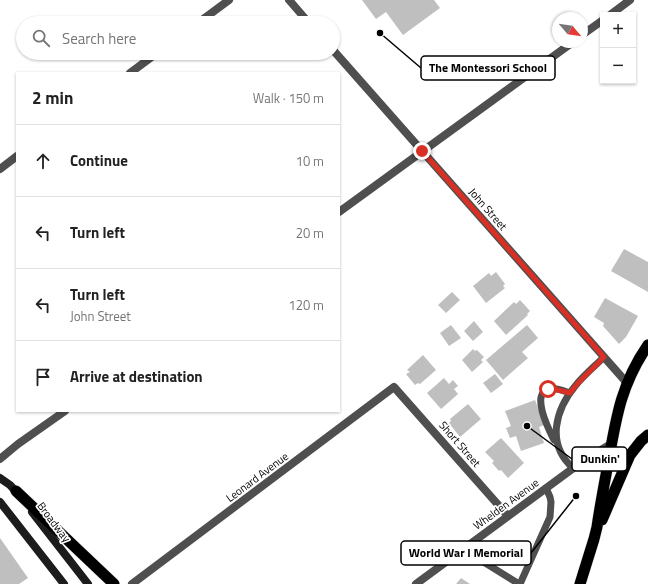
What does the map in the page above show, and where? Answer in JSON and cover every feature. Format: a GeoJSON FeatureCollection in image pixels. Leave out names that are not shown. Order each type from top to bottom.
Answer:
{"type":"FeatureCollection","features":[{"type":"Feature","properties":{"kind":"highway"},"geometry":{"type":"LineString","coordinates":[[594,538],[617,412],[627,383],[648,345]]}},
{"type":"Feature","properties":{"kind":"highway"},"geometry":{"type":"LineString","coordinates":[[580,584],[594,538],[630,455],[640,440],[648,435]]}},
{"type":"Feature","properties":{"kind":"highway"},"geometry":{"type":"LineString","coordinates":[[16,491],[114,584]]}},
{"type":"Feature","properties":{"kind":"main road","name":"Broadway"},"geometry":{"type":"LineString","coordinates":[[0,478],[16,491],[88,584]]}},
{"type":"Feature","properties":{"kind":"main road"},"geometry":{"type":"LineString","coordinates":[[0,502],[64,584]]}},
{"type":"Feature","properties":{"kind":"street"},"geometry":{"type":"LineString","coordinates":[[207,16],[229,0]]}},
{"type":"Feature","properties":{"kind":"street"},"geometry":{"type":"LineString","coordinates":[[289,0],[303,16]]}},
{"type":"Feature","properties":{"kind":"street"},"geometry":{"type":"LineString","coordinates":[[614,12],[630,0]]}},
{"type":"Feature","properties":{"kind":"street"},"geometry":{"type":"LineString","coordinates":[[588,31],[600,22]]}},
{"type":"Feature","properties":{"kind":"street"},"geometry":{"type":"LineString","coordinates":[[340,211],[565,48]]}},
{"type":"Feature","properties":{"kind":"street","name":"John Street"},"geometry":{"type":"LineString","coordinates":[[340,58],[627,383]]}},
{"type":"Feature","properties":{"kind":"street"},"geometry":{"type":"LineString","coordinates":[[131,72],[148,60]]}},
{"type":"Feature","properties":{"kind":"street"},"geometry":{"type":"LineString","coordinates":[[0,169],[16,157]]}},
{"type":"Feature","properties":{"kind":"street","name":"Short Street"},"geometry":{"type":"LineString","coordinates":[[394,387],[508,516]]}},
{"type":"Feature","properties":{"kind":"street","name":"Leonard Avenue"},"geometry":{"type":"LineString","coordinates":[[132,584],[394,387]]}},
{"type":"Feature","properties":{"kind":"street"},"geometry":{"type":"LineString","coordinates":[[0,459],[63,412]]}},
{"type":"Feature","properties":{"kind":"street","name":"Whelden Avenue"},"geometry":{"type":"LineString","coordinates":[[416,584],[573,468],[611,444]]}},
{"type":"Feature","properties":{"kind":"lane"},"geometry":{"type":"LineString","coordinates":[[558,449],[555,436],[563,406],[575,386],[604,357]]}},
{"type":"Feature","properties":{"kind":"lane"},"geometry":{"type":"LineString","coordinates":[[570,393],[551,388],[544,391],[540,397],[541,406],[547,424],[558,449],[562,457],[573,468]]}},
{"type":"Feature","properties":{"kind":"lane"},"geometry":{"type":"LineString","coordinates":[[468,545],[487,564],[520,584],[550,517],[551,502],[546,488]]}},
{"type":"Feature","properties":{"kind":"building"},"geometry":{"type":"Polygon","coordinates":[[[362,0],[434,0],[440,8],[403,35],[386,12],[376,19],[362,0]]]}},
{"type":"Feature","properties":{"kind":"building"},"geometry":{"type":"Polygon","coordinates":[[[624,249],[648,262],[648,292],[611,271],[624,249]]]}},
{"type":"Feature","properties":{"kind":"building"},"geometry":{"type":"Polygon","coordinates":[[[496,272],[505,284],[503,286],[505,288],[486,303],[473,286],[489,273],[491,276],[496,272]]]}},
{"type":"Feature","properties":{"kind":"building"},"geometry":{"type":"Polygon","coordinates":[[[452,292],[460,300],[446,313],[438,305],[452,292]]]}},
{"type":"Feature","properties":{"kind":"building"},"geometry":{"type":"Polygon","coordinates":[[[605,298],[638,316],[626,337],[619,344],[603,326],[604,323],[594,317],[605,298]]]}},
{"type":"Feature","properties":{"kind":"building"},"geometry":{"type":"Polygon","coordinates":[[[520,300],[530,311],[527,314],[528,315],[506,335],[494,321],[514,302],[516,304],[520,300]]]}},
{"type":"Feature","properties":{"kind":"building"},"geometry":{"type":"Polygon","coordinates":[[[474,321],[483,332],[473,341],[464,331],[474,321]]]}},
{"type":"Feature","properties":{"kind":"building"},"geometry":{"type":"Polygon","coordinates":[[[451,325],[461,338],[449,346],[440,333],[451,325]]]}},
{"type":"Feature","properties":{"kind":"building"},"geometry":{"type":"Polygon","coordinates":[[[527,325],[538,338],[522,352],[528,358],[503,380],[486,360],[527,325]]]}},
{"type":"Feature","properties":{"kind":"building"},"geometry":{"type":"Polygon","coordinates":[[[473,349],[475,351],[477,350],[484,357],[481,360],[483,362],[472,372],[462,360],[473,349]]]}},
{"type":"Feature","properties":{"kind":"building"},"geometry":{"type":"Polygon","coordinates":[[[423,355],[436,370],[420,384],[418,383],[415,385],[406,374],[410,372],[407,370],[423,355]]]}},
{"type":"Feature","properties":{"kind":"building"},"geometry":{"type":"Polygon","coordinates":[[[495,374],[503,384],[491,393],[483,383],[495,374]]]}},
{"type":"Feature","properties":{"kind":"building"},"geometry":{"type":"Polygon","coordinates":[[[444,378],[449,384],[453,380],[458,386],[454,389],[458,394],[441,409],[427,393],[444,378]]]}},
{"type":"Feature","properties":{"kind":"building"},"geometry":{"type":"Polygon","coordinates":[[[535,400],[544,425],[539,427],[544,443],[521,451],[516,436],[510,438],[506,428],[511,426],[505,411],[535,400]]]}},
{"type":"Feature","properties":{"kind":"building"},"geometry":{"type":"Polygon","coordinates":[[[468,404],[481,419],[460,437],[449,423],[451,421],[450,419],[468,404]]]}},
{"type":"Feature","properties":{"kind":"building"},"geometry":{"type":"Polygon","coordinates":[[[501,438],[524,463],[508,478],[501,470],[499,471],[492,463],[494,461],[485,452],[501,438]]]}},
{"type":"Feature","properties":{"kind":"building"},"geometry":{"type":"Polygon","coordinates":[[[0,538],[28,578],[19,584],[0,584],[0,538]]]}},
{"type":"Feature","properties":{"kind":"building"},"geometry":{"type":"Polygon","coordinates":[[[461,578],[470,584],[456,584],[461,578]]]}},
{"type":"Feature","properties":{"kind":"place","name":"The Montessori School"},"geometry":{"type":"Point","coordinates":[380,33]}},
{"type":"Feature","properties":{"kind":"place","name":"Dunkin'"},"geometry":{"type":"Point","coordinates":[527,426]}},
{"type":"Feature","properties":{"kind":"place","name":"World War I Memorial"},"geometry":{"type":"Point","coordinates":[576,496]}},
{"type":"Feature","properties":{"kind":"route"},"geometry":{"type":"LineString","coordinates":[[422,151],[604,357],[570,393],[551,388],[548,389]]}}]}
